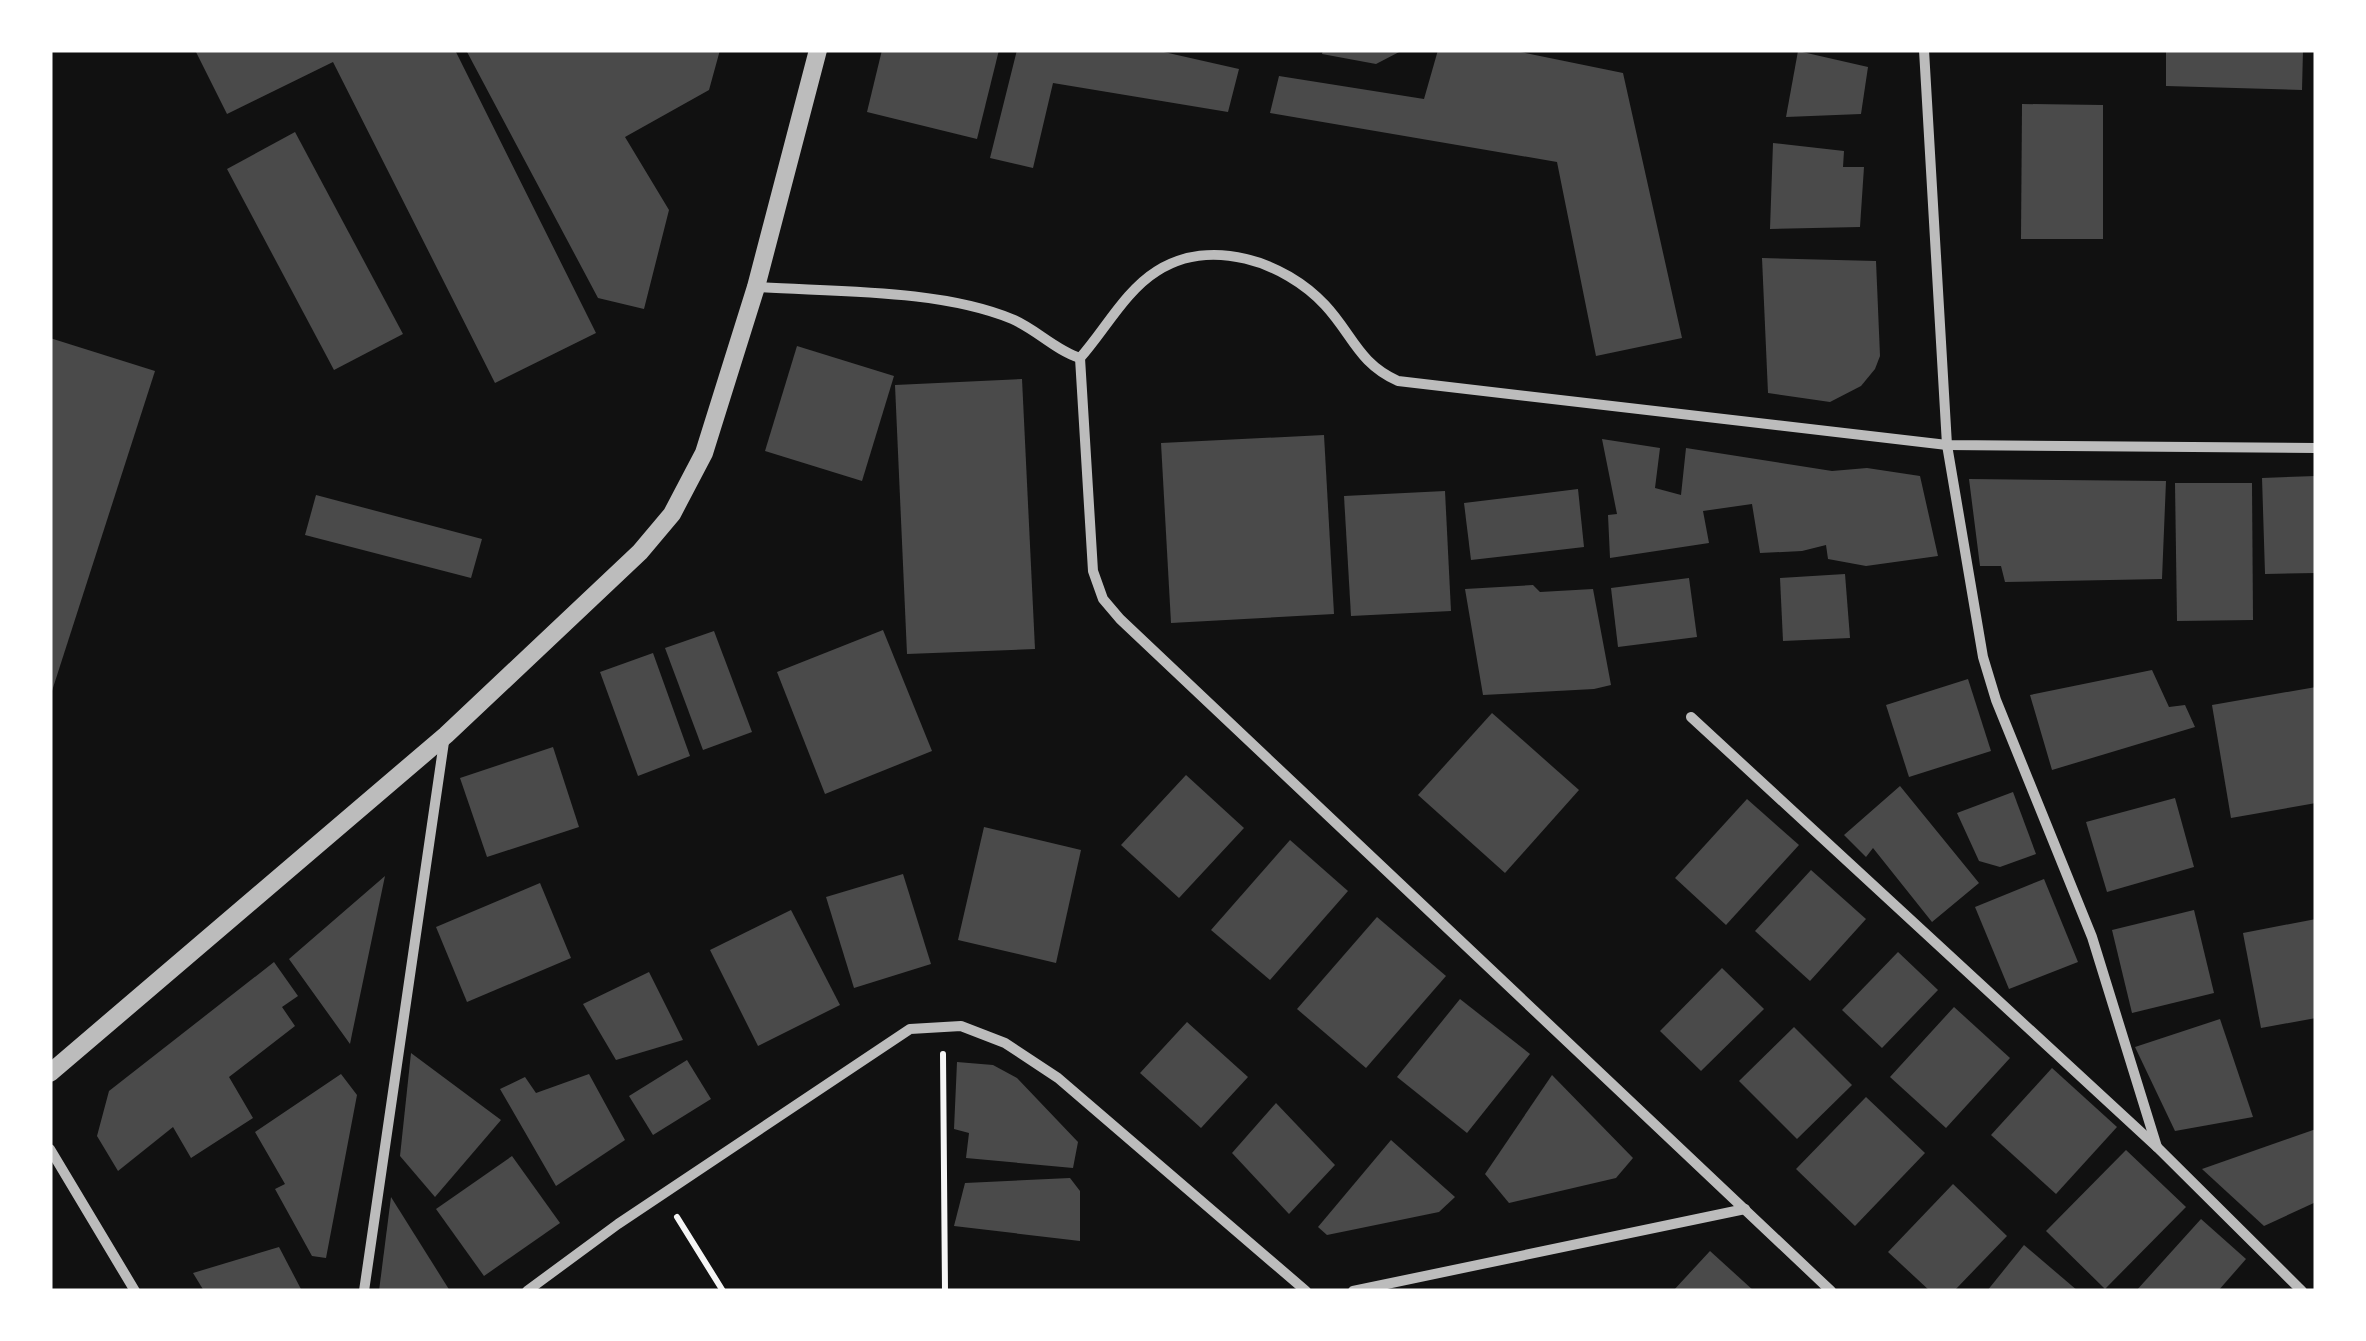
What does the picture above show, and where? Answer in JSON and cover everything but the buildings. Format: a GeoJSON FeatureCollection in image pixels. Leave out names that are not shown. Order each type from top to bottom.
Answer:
{"type":"FeatureCollection","features":[{"type":"Feature","properties":{"kind":"street"},"geometry":{"type":"LineString","coordinates":[[50,1073],[446,734],[640,552],[672,514],[704,453],[756,288],[818,50]]}},
{"type":"Feature","properties":{"kind":"street"},"geometry":{"type":"LineString","coordinates":[[1924,50],[1947,446],[1982,656],[1996,700],[2092,937],[2157,1147]]}},
{"type":"Feature","properties":{"kind":"street"},"geometry":{"type":"LineString","coordinates":[[1831,1291],[1103,599],[1093,570],[1088,525],[1080,358],[1155,272],[1186,256],[1205,253],[1251,260],[1293,279],[1324,304],[1363,359],[1398,381],[1947,446],[2316,448]]}},
{"type":"Feature","properties":{"kind":"street"},"geometry":{"type":"LineString","coordinates":[[756,288],[922,298],[986,311],[1014,320],[1080,358]]}},
{"type":"Feature","properties":{"kind":"street"},"geometry":{"type":"LineString","coordinates":[[1691,717],[2157,1147],[2302,1291]]}},
{"type":"Feature","properties":{"kind":"street"},"geometry":{"type":"LineString","coordinates":[[364,1291],[446,734]]}},
{"type":"Feature","properties":{"kind":"street"},"geometry":{"type":"LineString","coordinates":[[528,1291],[662,1195],[910,1030],[961,1026],[1005,1043],[1058,1078],[1306,1291]]}},
{"type":"Feature","properties":{"kind":"street"},"geometry":{"type":"LineString","coordinates":[[50,1148],[135,1291]]}},
{"type":"Feature","properties":{"kind":"street"},"geometry":{"type":"LineString","coordinates":[[1353,1291],[1745,1209]]}},
{"type":"Feature","properties":{"kind":"path"},"geometry":{"type":"LineString","coordinates":[[943,1046],[945,1291]]}},
{"type":"Feature","properties":{"kind":"path"},"geometry":{"type":"LineString","coordinates":[[662,1195],[723,1291]]}}]}
